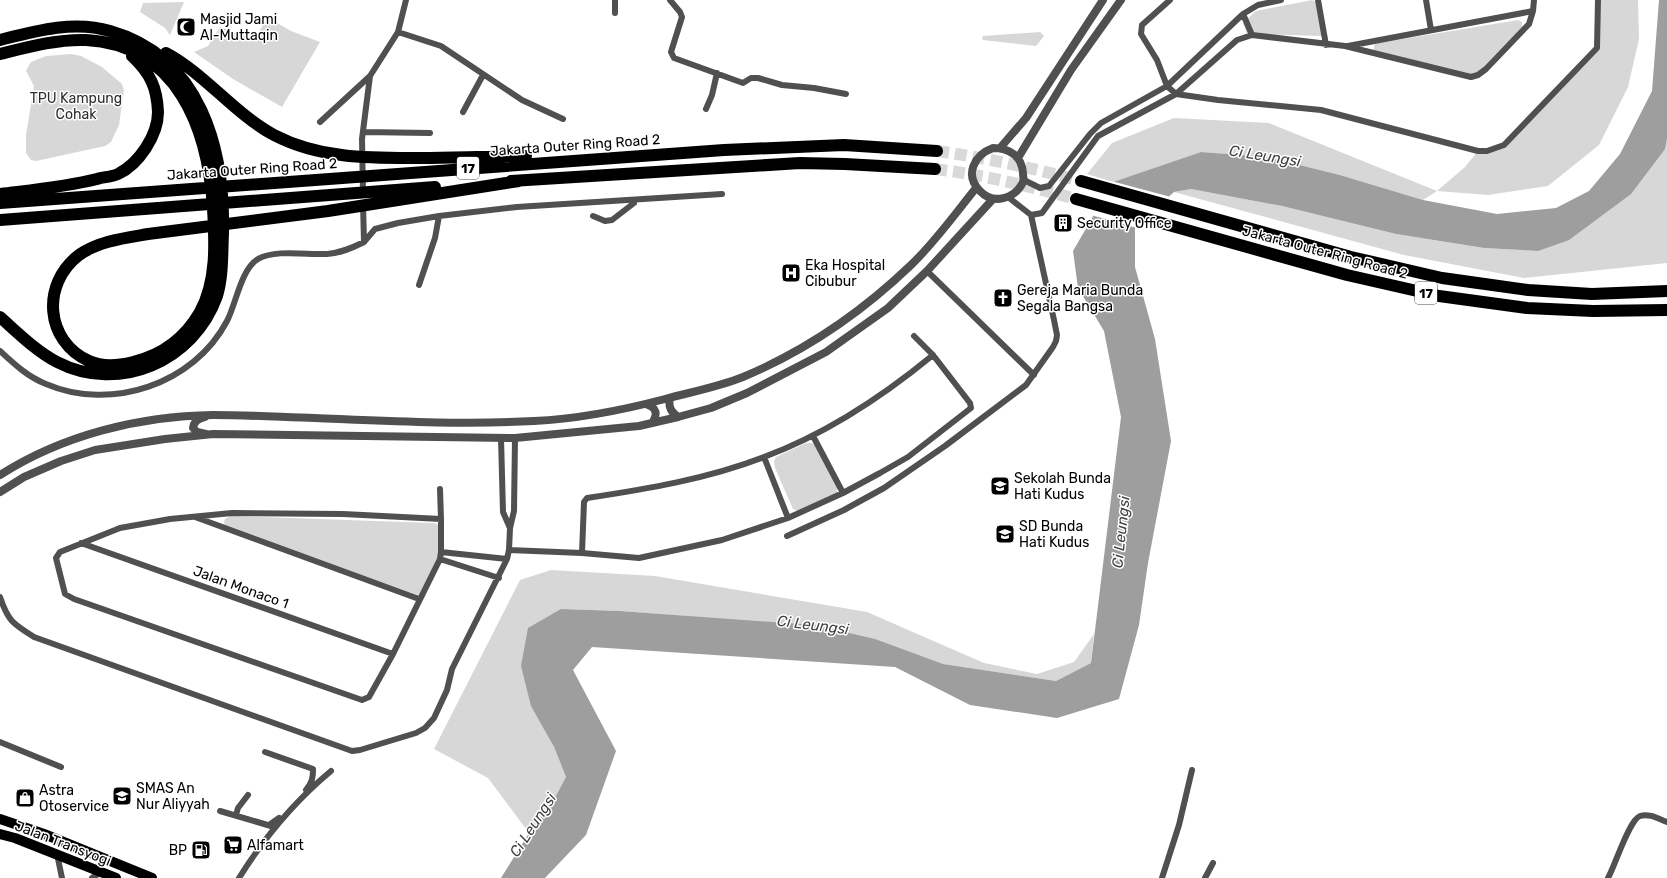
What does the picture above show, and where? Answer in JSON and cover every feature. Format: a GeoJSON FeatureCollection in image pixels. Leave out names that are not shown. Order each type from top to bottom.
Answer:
{"type":"FeatureCollection","features":[{"type":"Feature","properties":{"kind":"highway"},"geometry":{"type":"LineString","coordinates":[[0,40],[45,29],[76,26],[109,30],[167,54],[250,119],[274,135],[296,145],[318,152],[340,156],[367,158],[651,154]]}},
{"type":"Feature","properties":{"kind":"highway"},"geometry":{"type":"LineString","coordinates":[[133,39],[156,52],[180,75],[194,95],[207,120],[211,153]]}},
{"type":"Feature","properties":{"kind":"highway"},"geometry":{"type":"LineString","coordinates":[[0,54],[36,45],[87,40],[110,44],[132,51],[150,60],[172,81],[185,100],[211,153],[222,184],[224,215],[219,249],[208,292],[200,312],[188,329],[172,344],[150,357],[131,363],[111,365],[91,362],[73,352],[62,339],[55,322],[52,304],[55,286],[65,269],[80,255],[99,245],[122,238],[148,234],[328,211],[519,181]]}},
{"type":"Feature","properties":{"kind":"highway"},"geometry":{"type":"LineString","coordinates":[[0,194],[85,182],[118,174],[134,162],[152,138],[158,120],[157,100],[153,83],[143,66],[130,54],[110,44]]}},
{"type":"Feature","properties":{"kind":"highway","name":"Jakarta Outer Ring Road 2"},"geometry":{"type":"LineString","coordinates":[[0,203],[651,154],[844,145],[937,151]]}},
{"type":"Feature","properties":{"kind":"highway","name":"17"},"geometry":{"type":"LineString","coordinates":[[0,220],[519,181],[800,163],[936,169]]}},
{"type":"Feature","properties":{"kind":"highway","name":"Jakarta Outer Ring Road 2"},"geometry":{"type":"LineString","coordinates":[[1081,181],[1196,212],[1351,257],[1442,278],[1528,290],[1592,294],[1667,291]]}},
{"type":"Feature","properties":{"kind":"highway","name":"Jakarta Outer Ring Road 2"},"geometry":{"type":"LineString","coordinates":[[1076,199],[1347,275],[1439,296],[1527,308],[1593,311],[1667,310]]}},
{"type":"Feature","properties":{"kind":"highway"},"geometry":{"type":"LineString","coordinates":[[0,317],[34,347],[57,362],[85,373],[108,375],[131,372],[150,366],[173,354],[193,336],[207,317],[217,295],[221,273],[219,249]]}},
{"type":"Feature","properties":{"kind":"highway","name":"Jalan Transyogi"},"geometry":{"type":"LineString","coordinates":[[0,819],[44,834],[152,878]]}},
{"type":"Feature","properties":{"kind":"highway","name":"Jalan Transyogi"},"geometry":{"type":"LineString","coordinates":[[0,834],[57,854],[116,878]]}},
{"type":"Feature","properties":{"kind":"street"},"geometry":{"type":"LineString","coordinates":[[320,122],[370,76],[398,32],[406,0]]}},
{"type":"Feature","properties":{"kind":"street"},"geometry":{"type":"LineString","coordinates":[[615,0],[615,13]]}},
{"type":"Feature","properties":{"kind":"street"},"geometry":{"type":"LineString","coordinates":[[670,0],[680,12],[682,17],[671,52],[674,58],[743,83],[751,78],[758,78],[782,85],[814,88],[846,94]]}},
{"type":"Feature","properties":{"kind":"street"},"geometry":{"type":"LineString","coordinates":[[1000,148],[1026,118],[1103,0]]}},
{"type":"Feature","properties":{"kind":"street"},"geometry":{"type":"LineString","coordinates":[[1018,158],[1071,70],[1121,0]]}},
{"type":"Feature","properties":{"kind":"street"},"geometry":{"type":"LineString","coordinates":[[1170,0],[1142,25],[1141,34],[1157,60],[1167,86],[1176,94],[1218,100],[1321,110],[1478,151],[1504,145],[1597,48],[1598,0]]}},
{"type":"Feature","properties":{"kind":"street"},"geometry":{"type":"LineString","coordinates":[[1024,180],[1040,188],[1049,186],[1090,134],[1101,123],[1167,86],[1243,14],[1258,5],[1281,0]]}},
{"type":"Feature","properties":{"kind":"street"},"geometry":{"type":"LineString","coordinates":[[1318,0],[1326,45]]}},
{"type":"Feature","properties":{"kind":"street"},"geometry":{"type":"LineString","coordinates":[[1426,0],[1431,30]]}},
{"type":"Feature","properties":{"kind":"street"},"geometry":{"type":"LineString","coordinates":[[1031,215],[1042,213],[1098,136],[1176,94],[1237,40],[1252,35],[1326,45],[1345,46],[1471,77],[1478,75],[1486,69],[1529,24],[1534,11],[1534,0]]}},
{"type":"Feature","properties":{"kind":"street"},"geometry":{"type":"LineString","coordinates":[[1345,46],[1534,11]]}},
{"type":"Feature","properties":{"kind":"street"},"geometry":{"type":"LineString","coordinates":[[1243,14],[1252,35]]}},
{"type":"Feature","properties":{"kind":"street"},"geometry":{"type":"LineString","coordinates":[[398,32],[441,46],[522,100],[563,118]]}},
{"type":"Feature","properties":{"kind":"street"},"geometry":{"type":"LineString","coordinates":[[706,109],[712,95],[717,73]]}},
{"type":"Feature","properties":{"kind":"street"},"geometry":{"type":"LineString","coordinates":[[463,112],[484,75]]}},
{"type":"Feature","properties":{"kind":"street"},"geometry":{"type":"LineString","coordinates":[[364,242],[362,139],[370,76]]}},
{"type":"Feature","properties":{"kind":"street"},"geometry":{"type":"LineString","coordinates":[[363,132],[430,133]]}},
{"type":"Feature","properties":{"kind":"street"},"geometry":{"type":"LineString","coordinates":[[1000,148],[1007,150],[1018,158],[1023,168],[1024,180],[1015,193],[1008,197],[993,199],[983,195],[976,188],[972,174],[976,160],[986,151],[1000,148]]}},
{"type":"Feature","properties":{"kind":"street"},"geometry":{"type":"LineString","coordinates":[[0,475],[18,464],[55,446],[102,430],[164,418],[213,415],[464,423],[535,421],[579,417],[646,404],[708,388],[741,378],[789,355],[827,333],[862,308],[912,265],[944,229],[976,188]]}},
{"type":"Feature","properties":{"kind":"street"},"geometry":{"type":"LineString","coordinates":[[0,351],[30,376],[60,389],[81,394],[98,395],[133,392],[158,384],[173,376],[204,352],[227,321],[250,266],[258,259],[285,254],[328,254],[347,250],[364,242],[375,229],[398,222],[439,216],[517,207],[616,200],[633,202],[722,194]]}},
{"type":"Feature","properties":{"kind":"street"},"geometry":{"type":"LineString","coordinates":[[787,536],[824,520],[884,488],[946,446],[1026,385],[1054,347],[1057,335],[1031,215],[1008,197]]}},
{"type":"Feature","properties":{"kind":"street"},"geometry":{"type":"LineString","coordinates":[[213,415],[198,419],[194,423],[193,428],[197,432],[212,434],[515,438],[639,426],[711,408],[747,393],[826,352],[888,308],[926,271],[993,199]]}},
{"type":"Feature","properties":{"kind":"street"},"geometry":{"type":"LineString","coordinates":[[633,202],[638,210]]}},
{"type":"Feature","properties":{"kind":"street"},"geometry":{"type":"LineString","coordinates":[[593,216],[605,221],[612,220],[633,202]]}},
{"type":"Feature","properties":{"kind":"street"},"geometry":{"type":"LineString","coordinates":[[419,285],[435,238],[439,216]]}},
{"type":"Feature","properties":{"kind":"street"},"geometry":{"type":"LineString","coordinates":[[926,271],[1034,375]]}},
{"type":"Feature","properties":{"kind":"street"},"geometry":{"type":"LineString","coordinates":[[509,550],[582,553],[639,558],[722,540],[788,518],[843,493],[908,456],[970,408],[970,403],[933,355],[914,336]]}},
{"type":"Feature","properties":{"kind":"street"},"geometry":{"type":"LineString","coordinates":[[582,553],[584,502],[587,498],[694,479],[764,457],[813,436],[847,417],[884,393],[933,355]]}},
{"type":"Feature","properties":{"kind":"street"},"geometry":{"type":"LineString","coordinates":[[670,398],[670,410],[678,417]]}},
{"type":"Feature","properties":{"kind":"street"},"geometry":{"type":"LineString","coordinates":[[646,404],[651,406],[656,412],[656,416],[652,423]]}},
{"type":"Feature","properties":{"kind":"street"},"geometry":{"type":"LineString","coordinates":[[0,492],[30,475],[61,461],[95,450],[165,439],[212,434]]}},
{"type":"Feature","properties":{"kind":"street"},"geometry":{"type":"LineString","coordinates":[[813,436],[843,493]]}},
{"type":"Feature","properties":{"kind":"street"},"geometry":{"type":"LineString","coordinates":[[501,438],[503,512],[510,528]]}},
{"type":"Feature","properties":{"kind":"street"},"geometry":{"type":"LineString","coordinates":[[0,597],[5,613],[15,626],[34,637],[352,751],[360,750],[416,733],[425,728],[434,718],[447,690],[452,669],[499,578],[507,559],[510,528],[514,511],[515,438]]}},
{"type":"Feature","properties":{"kind":"street"},"geometry":{"type":"LineString","coordinates":[[764,457],[788,518]]}},
{"type":"Feature","properties":{"kind":"street"},"geometry":{"type":"LineString","coordinates":[[502,484],[514,484]]}},
{"type":"Feature","properties":{"kind":"street"},"geometry":{"type":"LineString","coordinates":[[440,489],[441,519],[441,556],[393,654],[369,698],[362,700],[68,597],[63,589],[56,558],[60,552],[120,528],[193,516],[232,513],[289,513],[441,519]]}},
{"type":"Feature","properties":{"kind":"street"},"geometry":{"type":"LineString","coordinates":[[193,516],[419,599]]}},
{"type":"Feature","properties":{"kind":"street","name":"Jalan Monaco 1"},"geometry":{"type":"LineString","coordinates":[[81,543],[393,654]]}},
{"type":"Feature","properties":{"kind":"street"},"geometry":{"type":"LineString","coordinates":[[441,556],[507,559]]}},
{"type":"Feature","properties":{"kind":"street"},"geometry":{"type":"LineString","coordinates":[[441,556],[499,578]]}},
{"type":"Feature","properties":{"kind":"street"},"geometry":{"type":"LineString","coordinates":[[0,742],[61,768]]}},
{"type":"Feature","properties":{"kind":"street"},"geometry":{"type":"LineString","coordinates":[[239,878],[274,822],[310,785],[313,776],[313,769],[264,752]]}},
{"type":"Feature","properties":{"kind":"street"},"geometry":{"type":"LineString","coordinates":[[1162,878],[1178,825],[1192,770]]}},
{"type":"Feature","properties":{"kind":"street"},"geometry":{"type":"LineString","coordinates":[[272,826],[317,783],[332,771]]}},
{"type":"Feature","properties":{"kind":"street"},"geometry":{"type":"LineString","coordinates":[[236,815],[238,808],[248,795]]}},
{"type":"Feature","properties":{"kind":"street"},"geometry":{"type":"LineString","coordinates":[[220,810],[272,826]]}},
{"type":"Feature","properties":{"kind":"street"},"geometry":{"type":"LineString","coordinates":[[1608,878],[1631,826],[1637,818],[1646,815],[1655,816],[1667,822]]}},
{"type":"Feature","properties":{"kind":"street"},"geometry":{"type":"LineString","coordinates":[[57,854],[62,878]]}},
{"type":"Feature","properties":{"kind":"street"},"geometry":{"type":"LineString","coordinates":[[1206,878],[1213,864]]}},
{"type":"Feature","properties":{"kind":"street"},"geometry":{"type":"LineString","coordinates":[[92,878],[101,872]]}},
{"type":"Feature","properties":{"kind":"green space"},"geometry":{"type":"Polygon","coordinates":[[[1312,0],[1316,2],[1322,36],[1247,34],[1243,23],[1256,11],[1312,0]]]}},
{"type":"Feature","properties":{"kind":"green space"},"geometry":{"type":"Polygon","coordinates":[[[1598,0],[1638,0],[1639,39],[1628,87],[1599,145],[1548,186],[1488,195],[1437,191],[1465,167],[1478,151],[1504,145],[1597,48],[1598,0]]]}},
{"type":"Feature","properties":{"kind":"green space"},"geometry":{"type":"Polygon","coordinates":[[[184,2],[170,35],[165,28],[140,12],[143,3],[184,2]]]}},
{"type":"Feature","properties":{"kind":"green space"},"geometry":{"type":"Polygon","coordinates":[[[267,17],[291,31],[320,42],[282,107],[233,79],[194,52],[208,46],[220,27],[255,40],[267,17]]]}},
{"type":"Feature","properties":{"kind":"green space"},"geometry":{"type":"Polygon","coordinates":[[[1518,20],[1522,22],[1522,27],[1479,73],[1468,75],[1373,51],[1375,44],[1379,43],[1518,20]]]}},
{"type":"Feature","properties":{"kind":"green space"},"geometry":{"type":"Polygon","coordinates":[[[1040,32],[1044,36],[1036,46],[982,39],[983,36],[1040,32]]]}},
{"type":"Feature","properties":{"kind":"green space","name":"TPU Kampung Cohak"},"geometry":{"type":"Polygon","coordinates":[[[71,54],[81,56],[102,67],[122,84],[124,90],[119,125],[111,142],[105,146],[36,161],[31,160],[26,153],[26,135],[34,86],[26,71],[31,62],[46,56],[71,54]]]}},
{"type":"Feature","properties":{"kind":"green space"},"geometry":{"type":"Polygon","coordinates":[[[1174,118],[1269,123],[1437,191],[1423,200],[1340,175],[1267,157],[1201,152],[1113,182],[1087,174],[1112,143],[1174,118]]]}},
{"type":"Feature","properties":{"kind":"green space"},"geometry":{"type":"Polygon","coordinates":[[[1667,139],[1667,263],[1524,278],[1404,255],[1174,192],[1191,189],[1282,206],[1396,234],[1484,248],[1538,251],[1665,149],[1667,139]]]}},
{"type":"Feature","properties":{"kind":"green space"},"geometry":{"type":"Polygon","coordinates":[[[806,443],[812,443],[816,446],[837,486],[837,492],[834,496],[798,511],[793,509],[775,468],[774,461],[776,457],[806,443]]]}},
{"type":"Feature","properties":{"kind":"green space"},"geometry":{"type":"Polygon","coordinates":[[[230,516],[433,523],[437,524],[440,528],[439,560],[422,593],[418,595],[225,528],[225,519],[230,516]]]}},
{"type":"Feature","properties":{"kind":"green space"},"geometry":{"type":"Polygon","coordinates":[[[551,570],[655,576],[867,612],[984,663],[1037,674],[1074,662],[1094,634],[1091,663],[1056,681],[943,664],[687,616],[620,611],[561,609],[541,723],[554,747],[566,777],[552,803],[529,833],[488,778],[434,749],[520,580],[551,570]]]}},
{"type":"Feature","properties":{"kind":"water","name":"Ci Leungsi"},"geometry":{"type":"Polygon","coordinates":[[[1659,0],[1667,0],[1667,139],[1665,149],[1631,194],[1569,240],[1538,251],[1484,248],[1396,234],[1282,206],[1191,189],[1174,192],[1135,227],[1135,267],[1155,339],[1171,441],[1148,563],[1139,625],[1119,699],[1057,718],[970,705],[895,667],[592,647],[573,670],[616,751],[586,835],[545,878],[501,878],[529,833],[552,803],[566,777],[554,747],[531,706],[521,666],[528,628],[561,609],[620,611],[814,625],[875,639],[943,664],[1056,681],[1091,663],[1121,417],[1104,331],[1078,288],[1073,251],[1113,182],[1201,152],[1267,157],[1340,175],[1423,200],[1497,214],[1556,208],[1589,191],[1620,154],[1652,91],[1659,0]]]}},
{"type":"Feature","properties":{"kind":"pier"},"geometry":{"type":"Polygon","coordinates":[[[1111,181],[1171,197],[1137,228],[1091,215],[1111,181]]]}},
{"type":"Feature","properties":{"kind":"tunnel"},"geometry":{"type":"LineString","coordinates":[[937,151],[1009,164],[1081,181]]}},
{"type":"Feature","properties":{"kind":"tunnel"},"geometry":{"type":"LineString","coordinates":[[935,169],[1006,181],[1076,199]]}},
{"type":"Feature","properties":{"kind":"place","name":"Masjid Jami Al-Muttaqin"},"geometry":{"type":"Point","coordinates":[186,27]}},
{"type":"Feature","properties":{"kind":"place","name":"Security Office"},"geometry":{"type":"Point","coordinates":[1063,223]}},
{"type":"Feature","properties":{"kind":"place","name":"Eka Hospital Cibubur"},"geometry":{"type":"Point","coordinates":[791,273]}},
{"type":"Feature","properties":{"kind":"place","name":"Gereja Maria Bunda Segala Bangsa"},"geometry":{"type":"Point","coordinates":[1003,298]}},
{"type":"Feature","properties":{"kind":"place","name":"Sekolah Bunda Hati Kudus"},"geometry":{"type":"Point","coordinates":[1000,486]}},
{"type":"Feature","properties":{"kind":"place","name":"SD Bunda Hati Kudus"},"geometry":{"type":"Point","coordinates":[1005,534]}},
{"type":"Feature","properties":{"kind":"place","name":"SMAS An Nur Aliyyah"},"geometry":{"type":"Point","coordinates":[122,796]}},
{"type":"Feature","properties":{"kind":"place","name":"Astra Otoservice"},"geometry":{"type":"Point","coordinates":[25,798]}},
{"type":"Feature","properties":{"kind":"place","name":"Alfamart"},"geometry":{"type":"Point","coordinates":[233,845]}},
{"type":"Feature","properties":{"kind":"place","name":"BP"},"geometry":{"type":"Point","coordinates":[201,850]}}]}
